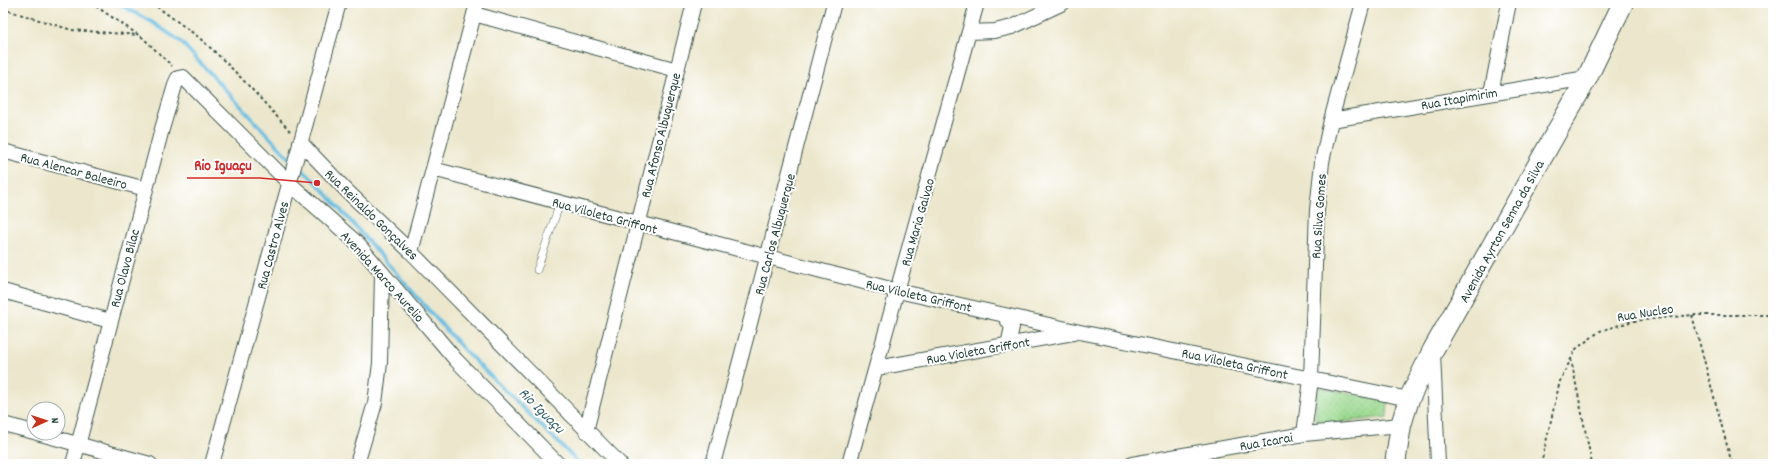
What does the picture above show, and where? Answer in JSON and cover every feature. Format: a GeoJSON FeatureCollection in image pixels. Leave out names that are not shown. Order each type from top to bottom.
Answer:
{"type":"FeatureCollection","features":[{"type":"Feature","properties":{"kind":"street","name":"Rua Castro Alves"},"geometry":{"type":"LineString","coordinates":[[212,464],[339,3]]}},
{"type":"Feature","properties":{"kind":"street","name":"Rua Afonso Albuquerque"},"geometry":{"type":"LineString","coordinates":[[586,431],[694,3]]}},
{"type":"Feature","properties":{"kind":"street","name":"Rua Carlos Albuquerque"},"geometry":{"type":"LineString","coordinates":[[713,464],[834,3]]}},
{"type":"Feature","properties":{"kind":"street","name":"Rua Maria Galvao"},"geometry":{"type":"LineString","coordinates":[[849,464],[877,368],[977,3]]}},
{"type":"Feature","properties":{"kind":"street"},"geometry":{"type":"LineString","coordinates":[[970,32],[995,31],[1012,27],[1063,3]]}},
{"type":"Feature","properties":{"kind":"street","name":"Rua Silva Gomes"},"geometry":{"type":"LineString","coordinates":[[1304,434],[1311,379],[1317,210],[1322,162],[1331,120],[1363,3]]}},
{"type":"Feature","properties":{"kind":"street"},"geometry":{"type":"LineString","coordinates":[[1491,93],[1509,3]]}},
{"type":"Feature","properties":{"kind":"street","name":"Avenida Ayrton Senna da Silva"},"geometry":{"type":"LineString","coordinates":[[1396,464],[1401,425],[1409,399],[1433,350],[1587,78],[1624,3]]}},
{"type":"Feature","properties":{"kind":"street"},"geometry":{"type":"LineString","coordinates":[[412,252],[475,8],[677,70]]}},
{"type":"Feature","properties":{"kind":"street","name":"Avenida Marco Aurelio"},"geometry":{"type":"LineString","coordinates":[[183,77],[357,243],[456,360],[558,464]]}},
{"type":"Feature","properties":{"kind":"street","name":"Rua Olavo Bilac"},"geometry":{"type":"LineString","coordinates":[[73,464],[110,321],[176,82],[178,78],[183,77]]}},
{"type":"Feature","properties":{"kind":"street","name":"Rua Itapimirim"},"geometry":{"type":"LineString","coordinates":[[1331,120],[1587,78]]}},
{"type":"Feature","properties":{"kind":"street","name":"Rua Reinaldo Gonçalves"},"geometry":{"type":"LineString","coordinates":[[299,146],[412,252],[620,464]]}},
{"type":"Feature","properties":{"kind":"street","name":"Rua Alencar Baleeiro"},"geometry":{"type":"LineString","coordinates":[[3,151],[146,189]]}},
{"type":"Feature","properties":{"kind":"street","name":"Rua Viloleta Griffont"},"geometry":{"type":"LineString","coordinates":[[433,169],[637,224],[768,256],[898,291],[1080,332],[1409,399]]}},
{"type":"Feature","properties":{"kind":"street"},"geometry":{"type":"LineString","coordinates":[[357,464],[375,403],[380,363],[382,274]]}},
{"type":"Feature","properties":{"kind":"street"},"geometry":{"type":"LineString","coordinates":[[3,291],[110,321]]}},
{"type":"Feature","properties":{"kind":"street"},"geometry":{"type":"LineString","coordinates":[[1004,314],[1012,327],[1008,345]]}},
{"type":"Feature","properties":{"kind":"street","name":"Rua Violeta Griffont"},"geometry":{"type":"LineString","coordinates":[[877,368],[1080,332]]}},
{"type":"Feature","properties":{"kind":"street"},"geometry":{"type":"LineString","coordinates":[[1433,350],[1438,464]]}},
{"type":"Feature","properties":{"kind":"street"},"geometry":{"type":"LineString","coordinates":[[3,424],[26,430]]}},
{"type":"Feature","properties":{"kind":"street","name":"Rua Icarai"},"geometry":{"type":"LineString","coordinates":[[1132,464],[1171,461],[1304,434],[1401,425]]}},
{"type":"Feature","properties":{"kind":"street"},"geometry":{"type":"LineString","coordinates":[[66,441],[150,464]]}},
{"type":"Feature","properties":{"kind":"lane"},"geometry":{"type":"LineString","coordinates":[[537,270],[560,203]]}},
{"type":"Feature","properties":{"kind":"path"},"geometry":{"type":"LineString","coordinates":[[91,3],[138,35],[166,58],[183,77]]}},
{"type":"Feature","properties":{"kind":"path"},"geometry":{"type":"LineString","coordinates":[[152,3],[196,36],[251,88],[299,146]]}},
{"type":"Feature","properties":{"kind":"path"},"geometry":{"type":"LineString","coordinates":[[3,9],[72,30],[138,35]]}},
{"type":"Feature","properties":{"kind":"path","name":"Rua Nucleo"},"geometry":{"type":"LineString","coordinates":[[1541,464],[1560,381],[1576,349],[1600,331],[1633,321],[1692,316],[1773,315]]}},
{"type":"Feature","properties":{"kind":"path"},"geometry":{"type":"LineString","coordinates":[[1692,316],[1732,464]]}},
{"type":"Feature","properties":{"kind":"path"},"geometry":{"type":"LineString","coordinates":[[1571,359],[1592,464]]}},
{"type":"Feature","properties":{"kind":"green space"},"geometry":{"type":"Polygon","coordinates":[[[1316,387],[1388,400],[1387,417],[1316,425],[1316,387]]]}},
{"type":"Feature","properties":{"kind":"waterway","name":"Rio Iguaçu"},"geometry":{"type":"LineString","coordinates":[[117,3],[152,22],[180,41],[291,160]]}},
{"type":"Feature","properties":{"kind":"waterway","name":"Rio Iguaçu"},"geometry":{"type":"LineString","coordinates":[[297,165],[317,183],[463,349],[580,464]]}},
{"type":"Feature","properties":{"kind":"place","name":"Rio Iguaçu"},"geometry":{"type":"Point","coordinates":[317,183]}}]}
